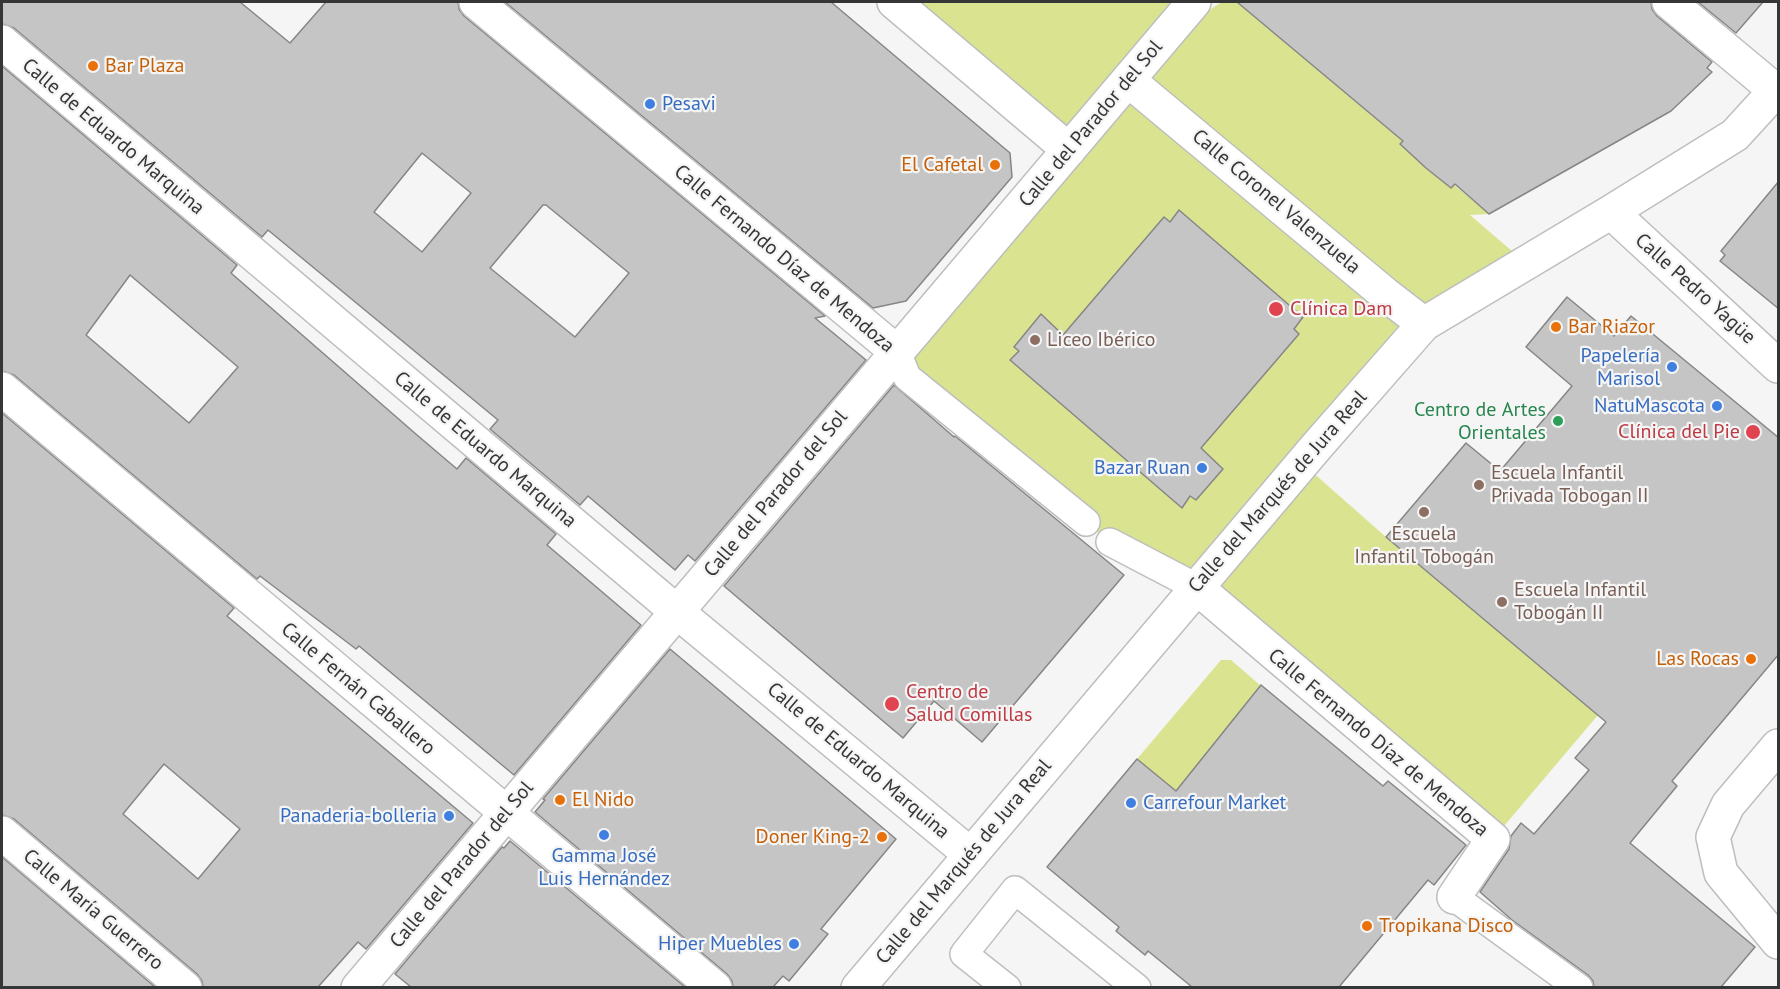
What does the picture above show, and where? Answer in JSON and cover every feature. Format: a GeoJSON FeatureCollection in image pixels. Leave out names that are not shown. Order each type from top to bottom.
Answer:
{"type":"FeatureCollection","features":[{"type":"Feature","properties":{"kind":"street","name":"Calle Fernando Díaz de Mendoza"},"geometry":{"type":"LineString","coordinates":[[476,2],[897,351],[908,377],[1086,522]]}},
{"type":"Feature","properties":{"kind":"street"},"geometry":{"type":"LineString","coordinates":[[894,2],[1069,150]]}},
{"type":"Feature","properties":{"kind":"street","name":"Calle del Parador del Sol"},"geometry":{"type":"LineString","coordinates":[[358,987],[1194,2]]}},
{"type":"Feature","properties":{"kind":"street"},"geometry":{"type":"LineString","coordinates":[[1669,2],[1777,90]]}},
{"type":"Feature","properties":{"kind":"street","name":"Calle de Eduardo Marquina"},"geometry":{"type":"LineString","coordinates":[[2,42],[676,611],[971,855]]}},
{"type":"Feature","properties":{"kind":"street","name":"Calle Coronel Valenzuela"},"geometry":{"type":"LineString","coordinates":[[1128,80],[1384,294],[1424,324]]}},
{"type":"Feature","properties":{"kind":"street","name":"Calle del Marqués de Jura Real"},"geometry":{"type":"LineString","coordinates":[[858,987],[1196,587],[1424,324],[1611,213],[1735,135],[1777,90]]}},
{"type":"Feature","properties":{"kind":"street","name":"Calle Pedro Yagüe"},"geometry":{"type":"LineString","coordinates":[[1611,213],[1779,366]]}},
{"type":"Feature","properties":{"kind":"street","name":"Calle Fernán Caballero"},"geometry":{"type":"LineString","coordinates":[[2,389],[715,987]]}},
{"type":"Feature","properties":{"kind":"street","name":"Calle Fernando Díaz de Mendoza"},"geometry":{"type":"LineString","coordinates":[[1110,542],[1196,587],[1493,839],[1454,897],[1578,987]]}},
{"type":"Feature","properties":{"kind":"street"},"geometry":{"type":"LineString","coordinates":[[1779,746],[1728,805],[1713,837],[1721,873],[1779,942]]}},
{"type":"Feature","properties":{"kind":"street","name":"Calle María Guerrero"},"geometry":{"type":"LineString","coordinates":[[2,833],[184,987]]}},
{"type":"Feature","properties":{"kind":"street"},"geometry":{"type":"LineString","coordinates":[[1007,987],[964,954],[1015,890],[1137,987]]}},
{"type":"Feature","properties":{"kind":"green space"},"geometry":{"type":"Polygon","coordinates":[[[894,2],[1194,2],[1164,38],[1222,2],[1237,2],[1489,214],[1470,215],[1526,263],[1424,324],[1302,463],[1386,537],[1598,715],[1493,839],[1196,587],[1110,542],[907,377],[897,352],[1069,150],[894,2]]]}},
{"type":"Feature","properties":{"kind":"green space"},"geometry":{"type":"Polygon","coordinates":[[[1221,660],[1231,660],[1261,686],[1176,792],[1137,759],[1221,660]]]}},
{"type":"Feature","properties":{"kind":"building"},"geometry":{"type":"Polygon","coordinates":[[[2,2],[240,2],[290,43],[326,2],[458,2],[459,9],[464,16],[825,316],[815,318],[866,360],[695,561],[688,555],[675,570],[588,496],[580,505],[490,429],[498,420],[268,230],[262,237],[14,28],[2,24],[2,2]],[[422,153],[374,212],[422,252],[471,193],[422,153]],[[543,205],[490,268],[575,337],[629,273],[546,205],[543,205]]]}},
{"type":"Feature","properties":{"kind":"building"},"geometry":{"type":"Polygon","coordinates":[[[505,2],[831,2],[1010,153],[1012,177],[906,301],[873,308],[505,2]]]}},
{"type":"Feature","properties":{"kind":"building"},"geometry":{"type":"Polygon","coordinates":[[[1237,2],[1651,2],[1652,9],[1657,16],[1712,62],[1707,68],[1712,72],[1671,111],[1489,214],[1455,184],[1451,188],[1426,168],[1400,144],[1403,141],[1237,2]]]}},
{"type":"Feature","properties":{"kind":"building"},"geometry":{"type":"Polygon","coordinates":[[[1698,2],[1763,2],[1736,33],[1698,2]]]}},
{"type":"Feature","properties":{"kind":"building"},"geometry":{"type":"Polygon","coordinates":[[[2,66],[237,265],[231,273],[457,469],[466,458],[556,534],[547,545],[641,625],[514,775],[359,646],[356,649],[260,576],[257,579],[14,375],[2,371],[2,66]],[[130,275],[86,335],[189,423],[238,367],[130,275]]]}},
{"type":"Feature","properties":{"kind":"building"},"geometry":{"type":"Polygon","coordinates":[[[1779,181],[1779,309],[1720,261],[1725,255],[1721,251],[1779,181]]]}},
{"type":"Feature","properties":{"kind":"building"},"geometry":{"type":"Polygon","coordinates":[[[1179,210],[1303,317],[1294,329],[1299,334],[1201,448],[1223,469],[1196,500],[1190,496],[1182,508],[1010,360],[1019,351],[1014,347],[1041,314],[1063,335],[1164,217],[1170,222],[1179,210]]]}},
{"type":"Feature","properties":{"kind":"building"},"geometry":{"type":"Polygon","coordinates":[[[1567,297],[1614,336],[1631,316],[1779,438],[1779,654],[1672,781],[1677,786],[1630,843],[1755,947],[1721,987],[1594,987],[1588,975],[1512,920],[1480,892],[1509,849],[1511,836],[1521,823],[1534,834],[1589,770],[1575,758],[1606,722],[1386,537],[1466,443],[1500,471],[1572,386],[1526,347],[1567,297]]]}},
{"type":"Feature","properties":{"kind":"building"},"geometry":{"type":"Polygon","coordinates":[[[894,385],[954,437],[1124,575],[982,742],[934,701],[903,738],[724,586],[894,385]]]}},
{"type":"Feature","properties":{"kind":"building"},"geometry":{"type":"Polygon","coordinates":[[[2,413],[234,608],[227,616],[473,823],[366,949],[358,942],[318,987],[203,987],[197,974],[14,819],[2,815],[2,413]],[[164,764],[123,814],[198,879],[240,829],[164,764]]]}},
{"type":"Feature","properties":{"kind":"building"},"geometry":{"type":"Polygon","coordinates":[[[670,649],[896,839],[821,929],[828,934],[789,981],[783,976],[773,987],[733,987],[727,974],[535,812],[545,800],[543,799],[670,649]]]}},
{"type":"Feature","properties":{"kind":"building"},"geometry":{"type":"Polygon","coordinates":[[[1261,685],[1383,786],[1388,781],[1466,845],[1434,885],[1428,880],[1339,987],[1192,987],[1148,951],[1145,955],[1116,931],[1119,927],[1047,867],[1137,759],[1176,791],[1261,685]]]}},
{"type":"Feature","properties":{"kind":"building"},"geometry":{"type":"Polygon","coordinates":[[[510,841],[685,987],[411,987],[395,974],[502,847],[504,848],[510,841]]]}},
{"type":"Feature","properties":{"kind":"building"},"geometry":{"type":"Polygon","coordinates":[[[2,857],[155,987],[2,987],[2,857]]]}},
{"type":"Feature","properties":{"kind":"place","name":"Bar Plaza"},"geometry":{"type":"Point","coordinates":[93,66]}},
{"type":"Feature","properties":{"kind":"place","name":"Pesavi"},"geometry":{"type":"Point","coordinates":[650,104]}},
{"type":"Feature","properties":{"kind":"place","name":"El Cafetal"},"geometry":{"type":"Point","coordinates":[995,165]}},
{"type":"Feature","properties":{"kind":"place","name":"Clínica Dam"},"geometry":{"type":"Point","coordinates":[1276,309]}},
{"type":"Feature","properties":{"kind":"place","name":"Bar Riazor"},"geometry":{"type":"Point","coordinates":[1556,327]}},
{"type":"Feature","properties":{"kind":"place","name":"Liceo Ibérico"},"geometry":{"type":"Point","coordinates":[1035,340]}},
{"type":"Feature","properties":{"kind":"place","name":"Papelería Marisol"},"geometry":{"type":"Point","coordinates":[1672,367]}},
{"type":"Feature","properties":{"kind":"place","name":"NatuMascota"},"geometry":{"type":"Point","coordinates":[1717,406]}},
{"type":"Feature","properties":{"kind":"place","name":"Centro de Artes Orientales"},"geometry":{"type":"Point","coordinates":[1558,421]}},
{"type":"Feature","properties":{"kind":"place","name":"Clínica del Pie"},"geometry":{"type":"Point","coordinates":[1753,432]}},
{"type":"Feature","properties":{"kind":"place","name":"Bazar Ruan"},"geometry":{"type":"Point","coordinates":[1202,468]}},
{"type":"Feature","properties":{"kind":"place","name":"Escuela Infantil Privada Tobogan II"},"geometry":{"type":"Point","coordinates":[1479,485]}},
{"type":"Feature","properties":{"kind":"place","name":"Escuela Infantil Tobogán"},"geometry":{"type":"Point","coordinates":[1424,512]}},
{"type":"Feature","properties":{"kind":"place","name":"Escuela Infantil Tobogán II"},"geometry":{"type":"Point","coordinates":[1502,602]}},
{"type":"Feature","properties":{"kind":"place","name":"Las Rocas"},"geometry":{"type":"Point","coordinates":[1751,659]}},
{"type":"Feature","properties":{"kind":"place","name":"Centro de Salud Comillas"},"geometry":{"type":"Point","coordinates":[892,704]}},
{"type":"Feature","properties":{"kind":"place","name":"El Nido"},"geometry":{"type":"Point","coordinates":[560,800]}},
{"type":"Feature","properties":{"kind":"place","name":"Carrefour Market"},"geometry":{"type":"Point","coordinates":[1131,803]}},
{"type":"Feature","properties":{"kind":"place","name":"Panaderia-bolleria"},"geometry":{"type":"Point","coordinates":[449,816]}},
{"type":"Feature","properties":{"kind":"place","name":"Gamma José Luis Hernández"},"geometry":{"type":"Point","coordinates":[604,835]}},
{"type":"Feature","properties":{"kind":"place","name":"Doner King-2"},"geometry":{"type":"Point","coordinates":[882,837]}},
{"type":"Feature","properties":{"kind":"place","name":"Tropikana Disco"},"geometry":{"type":"Point","coordinates":[1367,926]}},
{"type":"Feature","properties":{"kind":"place","name":"Hiper Muebles"},"geometry":{"type":"Point","coordinates":[794,944]}}]}
